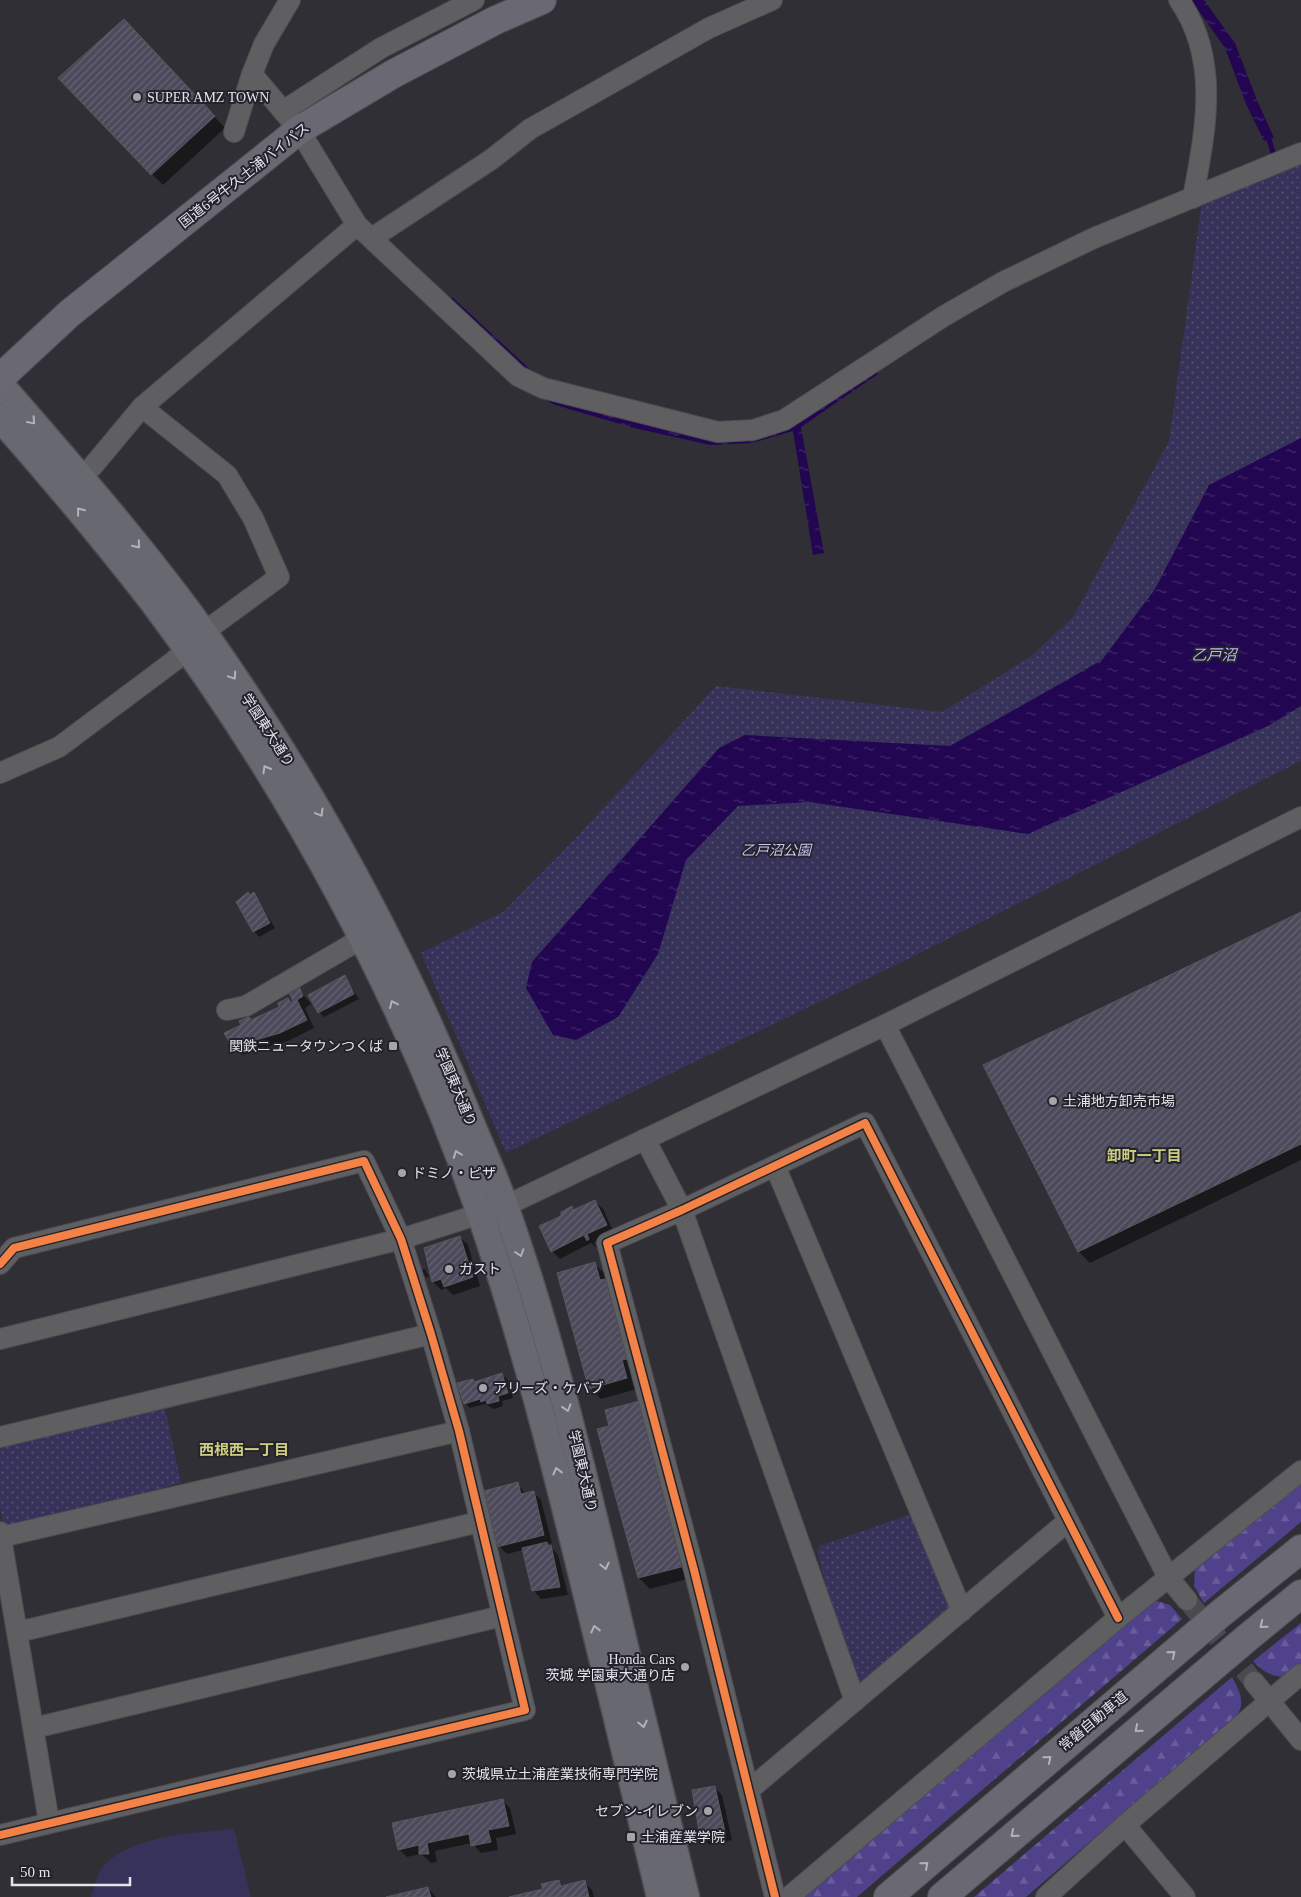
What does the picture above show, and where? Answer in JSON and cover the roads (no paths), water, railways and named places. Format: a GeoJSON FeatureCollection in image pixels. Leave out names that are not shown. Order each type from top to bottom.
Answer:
{"type":"FeatureCollection","features":[{"type":"Feature","properties":{"kind":"highway","name":"国道6号牛久土浦バイパス"},"geometry":{"type":"LineString","coordinates":[[0,378],[70,313],[291,121],[402,70],[496,20],[542,0]]}},
{"type":"Feature","properties":{"kind":"highway","name":"常磐自動車道"},"geometry":{"type":"LineString","coordinates":[[888,1897],[1175,1652],[1301,1549]]}},
{"type":"Feature","properties":{"kind":"highway"},"geometry":{"type":"LineString","coordinates":[[942,1897],[1231,1650],[1301,1594]]}},
{"type":"Feature","properties":{"kind":"main road","name":"学園東大通り"},"geometry":{"type":"LineString","coordinates":[[0,384],[83,479],[195,642],[278,743],[342,851],[397,956],[449,1068],[505,1206],[570,1420],[686,1897]]}},
{"type":"Feature","properties":{"kind":"main road","name":"学園東大通り"},"geometry":{"type":"LineString","coordinates":[[0,418],[70,499],[154,604],[195,642],[318,858],[361,939],[426,1075],[481,1216],[522,1342],[545,1422],[660,1897]]}},
{"type":"Feature","properties":{"kind":"street"},"geometry":{"type":"LineString","coordinates":[[234,132],[252,74],[264,44],[290,0]]}},
{"type":"Feature","properties":{"kind":"street"},"geometry":{"type":"LineString","coordinates":[[291,121],[381,48],[474,0]]}},
{"type":"Feature","properties":{"kind":"street"},"geometry":{"type":"LineString","coordinates":[[92,467],[142,407],[364,232],[492,159],[530,129],[709,28],[772,0]]}},
{"type":"Feature","properties":{"kind":"street"},"geometry":{"type":"LineString","coordinates":[[1179,0],[1189,15],[1199,38],[1208,87],[1206,124],[1193,198]]}},
{"type":"Feature","properties":{"kind":"street"},"geometry":{"type":"LineString","coordinates":[[252,74],[291,121],[364,232],[518,376],[543,388],[718,432],[753,430],[784,420],[936,321],[1003,282],[1094,238],[1301,153]]}},
{"type":"Feature","properties":{"kind":"street"},"geometry":{"type":"LineString","coordinates":[[0,772],[59,747],[279,577],[253,518],[228,475],[142,407]]}},
{"type":"Feature","properties":{"kind":"street"},"geometry":{"type":"LineString","coordinates":[[0,1339],[401,1239],[481,1216],[885,1025],[1301,817]]}},
{"type":"Feature","properties":{"kind":"street"},"geometry":{"type":"LineString","coordinates":[[227,1010],[246,1006],[361,939]]}},
{"type":"Feature","properties":{"kind":"street"},"geometry":{"type":"LineString","coordinates":[[885,1025],[1168,1578],[1187,1600]]}},
{"type":"Feature","properties":{"kind":"street"},"geometry":{"type":"LineString","coordinates":[[775,1897],[692,1561],[607,1243],[682,1210],[865,1123],[1118,1618]]}},
{"type":"Feature","properties":{"kind":"street"},"geometry":{"type":"LineString","coordinates":[[645,1140],[682,1210],[855,1701]]}},
{"type":"Feature","properties":{"kind":"street"},"geometry":{"type":"LineString","coordinates":[[0,1264],[14,1248],[364,1161],[401,1239],[431,1334],[459,1431],[525,1710],[0,1835]]}},
{"type":"Feature","properties":{"kind":"street"},"geometry":{"type":"LineString","coordinates":[[775,1166],[962,1610]]}},
{"type":"Feature","properties":{"kind":"street"},"geometry":{"type":"LineString","coordinates":[[0,1437],[431,1334]]}},
{"type":"Feature","properties":{"kind":"street"},"geometry":{"type":"LineString","coordinates":[[49,1822],[0,1534],[459,1431]]}},
{"type":"Feature","properties":{"kind":"street"},"geometry":{"type":"LineString","coordinates":[[789,1897],[1118,1618],[1301,1471]]}},
{"type":"Feature","properties":{"kind":"street"},"geometry":{"type":"LineString","coordinates":[[749,1790],[1068,1521]]}},
{"type":"Feature","properties":{"kind":"street"},"geometry":{"type":"LineString","coordinates":[[18,1632],[479,1522]]}},
{"type":"Feature","properties":{"kind":"street"},"geometry":{"type":"LineString","coordinates":[[34,1728],[502,1616]]}},
{"type":"Feature","properties":{"kind":"street"},"geometry":{"type":"LineString","coordinates":[[1046,1897],[1125,1825],[1268,1700],[1301,1674]]}},
{"type":"Feature","properties":{"kind":"street"},"geometry":{"type":"LineString","coordinates":[[1254,1682],[1301,1740]]}},
{"type":"Feature","properties":{"kind":"street"},"geometry":{"type":"LineString","coordinates":[[1125,1825],[1185,1897]]}},
{"type":"Feature","properties":{"kind":"water"},"geometry":{"type":"Polygon","coordinates":[[[1191,0],[1204,0],[1235,43],[1274,138],[1264,141],[1246,104],[1225,48],[1191,0]]]}},
{"type":"Feature","properties":{"kind":"water"},"geometry":{"type":"Polygon","coordinates":[[[452,297],[534,373],[516,383],[750,433],[873,366],[878,374],[801,427],[824,553],[813,555],[793,431],[752,443],[710,445],[634,428],[555,405],[515,384],[445,303],[452,297]]]}},
{"type":"Feature","properties":{"kind":"water","name":"乙戸沼"},"geometry":{"type":"Polygon","coordinates":[[[1301,438],[1301,706],[1268,726],[1028,834],[809,802],[738,806],[686,860],[658,954],[618,1017],[576,1040],[553,1035],[526,988],[532,962],[719,748],[745,735],[950,746],[1102,660],[1155,589],[1209,485],[1301,438]]]}},
{"type":"Feature","properties":{"kind":"waterway"},"geometry":{"type":"LineString","coordinates":[[1267,133],[1273,152]]}},
{"type":"Feature","properties":{"kind":"tunnel"},"geometry":{"type":"LineString","coordinates":[[1187,1600],[1254,1682]]}},
{"type":"Feature","properties":{"kind":"place","name":"SUPER AMZ TOWN"},"geometry":{"type":"Point","coordinates":[137,97]}},
{"type":"Feature","properties":{"kind":"place","name":"関鉄ニュータウンつくば"},"geometry":{"type":"Point","coordinates":[393,1046]}},
{"type":"Feature","properties":{"kind":"place","name":"土浦地方卸売市場"},"geometry":{"type":"Point","coordinates":[1053,1101]}},
{"type":"Feature","properties":{"kind":"place","name":"ドミノ・ピザ"},"geometry":{"type":"Point","coordinates":[402,1173]}},
{"type":"Feature","properties":{"kind":"place","name":"ガスト"},"geometry":{"type":"Point","coordinates":[449,1269]}},
{"type":"Feature","properties":{"kind":"place","name":"アリーズ・ケバブ"},"geometry":{"type":"Point","coordinates":[483,1388]}},
{"type":"Feature","properties":{"kind":"place","name":"Honda Cars 茨城 学園東大通り店"},"geometry":{"type":"Point","coordinates":[685,1667]}},
{"type":"Feature","properties":{"kind":"place","name":"茨城県立土浦産業技術専門学院"},"geometry":{"type":"Point","coordinates":[452,1774]}},
{"type":"Feature","properties":{"kind":"place","name":"セブン-イレブン"},"geometry":{"type":"Point","coordinates":[708,1811]}},
{"type":"Feature","properties":{"kind":"place","name":"土浦産業学院"},"geometry":{"type":"Point","coordinates":[631,1837]}},
{"type":"Feature","properties":{"kind":"district","name":"卸町一丁目"},"geometry":{"type":"Point","coordinates":[1144,1156]}},
{"type":"Feature","properties":{"kind":"district","name":"西根西一丁目"},"geometry":{"type":"Point","coordinates":[244,1450]}},
{"type":"Feature","properties":{"kind":"park label","name":"乙戸沼公園"},"geometry":{"type":"Point","coordinates":[776,850]}}]}
